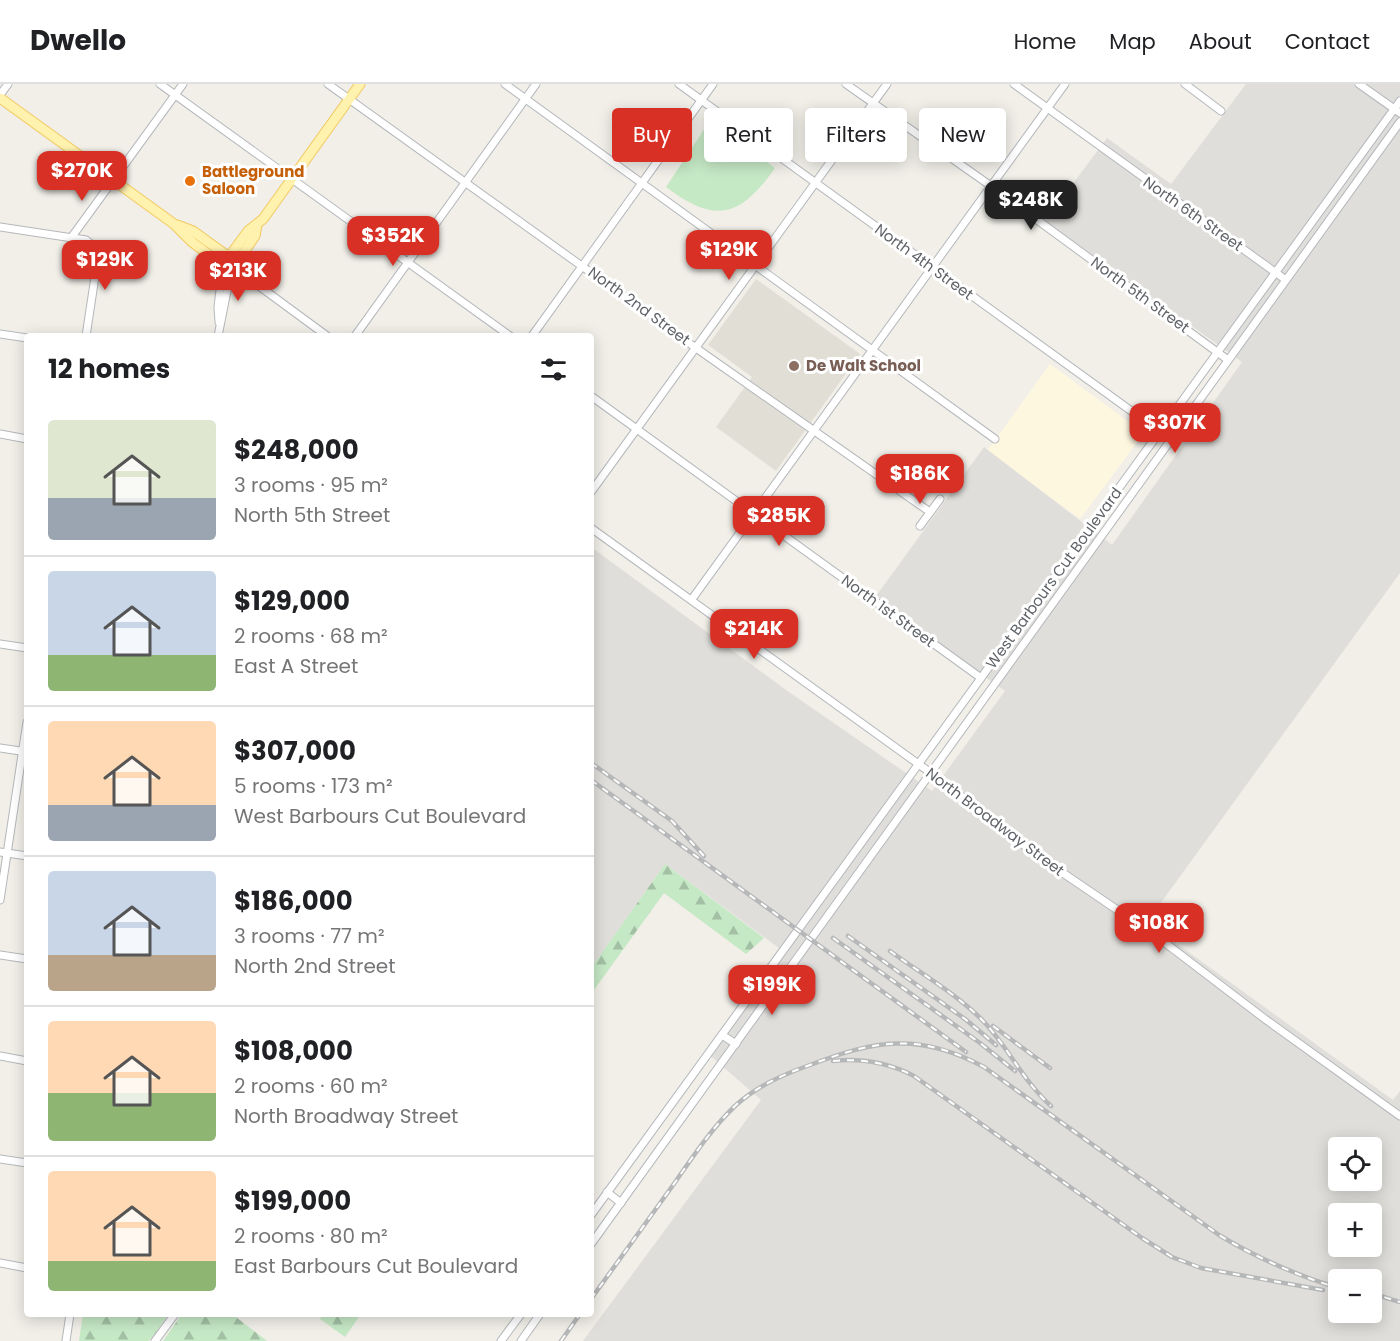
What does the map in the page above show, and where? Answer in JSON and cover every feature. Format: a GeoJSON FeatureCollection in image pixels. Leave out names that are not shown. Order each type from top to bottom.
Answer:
{"type":"FeatureCollection","features":[{"type":"Feature","properties":{"kind":"main road"},"geometry":{"type":"LineString","coordinates":[[0,96],[174,224],[193,231],[230,263],[255,236],[257,225],[360,84]]}},
{"type":"Feature","properties":{"kind":"street"},"geometry":{"type":"LineString","coordinates":[[0,96],[8,84]]}},
{"type":"Feature","properties":{"kind":"street"},"geometry":{"type":"LineString","coordinates":[[160,84],[506,333]]}},
{"type":"Feature","properties":{"kind":"street"},"geometry":{"type":"LineString","coordinates":[[71,238],[183,84]]}},
{"type":"Feature","properties":{"kind":"street","name":"North 2nd Street"},"geometry":{"type":"LineString","coordinates":[[328,84],[696,348],[930,512]]}},
{"type":"Feature","properties":{"kind":"street"},"geometry":{"type":"LineString","coordinates":[[505,84],[995,439]]}},
{"type":"Feature","properties":{"kind":"street"},"geometry":{"type":"LineString","coordinates":[[356,333],[536,84]]}},
{"type":"Feature","properties":{"kind":"street","name":"North 4th Street"},"geometry":{"type":"LineString","coordinates":[[679,84],[1170,440]]}},
{"type":"Feature","properties":{"kind":"street"},"geometry":{"type":"LineString","coordinates":[[534,333],[713,84]]}},
{"type":"Feature","properties":{"kind":"street","name":"North 5th Street"},"geometry":{"type":"LineString","coordinates":[[846,84],[991,186],[1228,360]]}},
{"type":"Feature","properties":{"kind":"street"},"geometry":{"type":"LineString","coordinates":[[594,488],[887,84]]}},
{"type":"Feature","properties":{"kind":"street","name":"North 6th Street"},"geometry":{"type":"LineString","coordinates":[[1014,84],[1286,280]]}},
{"type":"Feature","properties":{"kind":"street"},"geometry":{"type":"LineString","coordinates":[[692,599],[1065,84]]}},
{"type":"Feature","properties":{"kind":"street"},"geometry":{"type":"LineString","coordinates":[[1185,84],[1221,111]]}},
{"type":"Feature","properties":{"kind":"street"},"geometry":{"type":"LineString","coordinates":[[1359,84],[1397,111]]}},
{"type":"Feature","properties":{"kind":"street","name":"West Barbours Cut Boulevard"},"geometry":{"type":"LineString","coordinates":[[594,1211],[1275,272],[1397,111],[1400,101]]}},
{"type":"Feature","properties":{"kind":"street","name":"West Barbours Cut Boulevard"},"geometry":{"type":"LineString","coordinates":[[594,1240],[1400,122]]}},
{"type":"Feature","properties":{"kind":"street"},"geometry":{"type":"LineString","coordinates":[[0,228],[86,240],[95,247],[98,257],[86,333]]}},
{"type":"Feature","properties":{"kind":"street"},"geometry":{"type":"LineString","coordinates":[[219,332],[230,263],[323,333]]}},
{"type":"Feature","properties":{"kind":"street"},"geometry":{"type":"LineString","coordinates":[[0,334],[24,338]]}},
{"type":"Feature","properties":{"kind":"street","name":"North 1st Street"},"geometry":{"type":"LineString","coordinates":[[594,398],[981,678]]}},
{"type":"Feature","properties":{"kind":"street"},"geometry":{"type":"LineString","coordinates":[[0,435],[24,439]]}},
{"type":"Feature","properties":{"kind":"street"},"geometry":{"type":"LineString","coordinates":[[920,526],[940,499]]}},
{"type":"Feature","properties":{"kind":"street"},"geometry":{"type":"LineString","coordinates":[[1098,516],[1109,525]]}},
{"type":"Feature","properties":{"kind":"street","name":"North Broadway Street"},"geometry":{"type":"LineString","coordinates":[[594,530],[919,764],[1035,854],[1160,939],[1265,1019],[1400,1116]]}},
{"type":"Feature","properties":{"kind":"street"},"geometry":{"type":"LineString","coordinates":[[1060,568],[1071,578]]}},
{"type":"Feature","properties":{"kind":"street"},"geometry":{"type":"LineString","coordinates":[[0,644],[24,648]]}},
{"type":"Feature","properties":{"kind":"street"},"geometry":{"type":"LineString","coordinates":[[0,748],[24,752]]}},
{"type":"Feature","properties":{"kind":"street"},"geometry":{"type":"LineString","coordinates":[[0,900],[3,852],[24,757]]}},
{"type":"Feature","properties":{"kind":"street"},"geometry":{"type":"LineString","coordinates":[[3,852],[24,856]]}},
{"type":"Feature","properties":{"kind":"street"},"geometry":{"type":"LineString","coordinates":[[817,903],[831,913]]}},
{"type":"Feature","properties":{"kind":"street"},"geometry":{"type":"LineString","coordinates":[[0,955],[24,959]]}},
{"type":"Feature","properties":{"kind":"street"},"geometry":{"type":"LineString","coordinates":[[722,1035],[736,1044]]}},
{"type":"Feature","properties":{"kind":"street"},"geometry":{"type":"LineString","coordinates":[[0,1056],[24,1060]]}},
{"type":"Feature","properties":{"kind":"street"},"geometry":{"type":"LineString","coordinates":[[0,1159],[24,1163]]}},
{"type":"Feature","properties":{"kind":"street"},"geometry":{"type":"LineString","coordinates":[[608,1192],[621,1203]]}},
{"type":"Feature","properties":{"kind":"street"},"geometry":{"type":"LineString","coordinates":[[0,1263],[24,1267]]}},
{"type":"Feature","properties":{"kind":"street"},"geometry":{"type":"LineString","coordinates":[[66,1341],[70,1317]]}},
{"type":"Feature","properties":{"kind":"street"},"geometry":{"type":"LineString","coordinates":[[155,1341],[173,1317]]}},
{"type":"Feature","properties":{"kind":"street"},"geometry":{"type":"LineString","coordinates":[[501,1341],[519,1317]]}},
{"type":"Feature","properties":{"kind":"street"},"geometry":{"type":"LineString","coordinates":[[522,1317],[532,1325]]}},
{"type":"Feature","properties":{"kind":"street"},"geometry":{"type":"LineString","coordinates":[[521,1341],[538,1317]]}},
{"type":"Feature","properties":{"kind":"shaded area"},"geometry":{"type":"Polygon","coordinates":[[[1246,84],[1400,84],[1400,573],[1147,922],[1393,1100],[1400,1091],[1400,1341],[583,1341],[761,1100],[705,1051],[779,948],[665,864],[594,964],[594,549],[789,692],[932,791],[1005,691],[874,599],[984,447],[1112,545],[1242,362],[1045,221],[1107,138],[1171,184],[1246,84]]]}},
{"type":"Feature","properties":{"kind":"shaded area","name":"De Walt School"},"geometry":{"type":"Polygon","coordinates":[[[756,279],[860,354],[776,471],[716,427],[752,377],[708,345],[756,279]]]}},
{"type":"Feature","properties":{"kind":"shaded area"},"geometry":{"type":"Polygon","coordinates":[[[1050,364],[1144,433],[1080,519],[987,451],[1050,364]]]}},
{"type":"Feature","properties":{"kind":"green space"},"geometry":{"type":"Polygon","coordinates":[[[704,130],[704,162],[767,162],[775,168],[762,185],[738,206],[726,210],[699,207],[666,187],[683,162],[692,162],[692,148],[704,130]]]}},
{"type":"Feature","properties":{"kind":"green space"},"geometry":{"type":"Polygon","coordinates":[[[665,864],[764,938],[746,954],[664,893],[594,990],[594,964],[665,864]]]}},
{"type":"Feature","properties":{"kind":"green space"},"geometry":{"type":"Polygon","coordinates":[[[83,1317],[167,1317],[149,1341],[79,1341],[83,1317]]]}},
{"type":"Feature","properties":{"kind":"green space"},"geometry":{"type":"Polygon","coordinates":[[[180,1317],[236,1317],[267,1341],[163,1341],[180,1317]]]}},
{"type":"Feature","properties":{"kind":"green space"},"geometry":{"type":"Polygon","coordinates":[[[321,1317],[359,1317],[345,1337],[320,1319],[321,1317]]]}},
{"type":"Feature","properties":{"kind":"railway"},"geometry":{"type":"LineString","coordinates":[[594,765],[672,821],[704,856]]}},
{"type":"Feature","properties":{"kind":"railway"},"geometry":{"type":"LineString","coordinates":[[594,782],[966,1052]]}},
{"type":"Feature","properties":{"kind":"railway"},"geometry":{"type":"LineString","coordinates":[[848,936],[965,1019],[996,1045]]}},
{"type":"Feature","properties":{"kind":"railway"},"geometry":{"type":"LineString","coordinates":[[833,938],[980,1043],[1015,1071]]}},
{"type":"Feature","properties":{"kind":"railway"},"geometry":{"type":"LineString","coordinates":[[890,951],[975,1013],[994,1033],[1033,1087],[1051,1106]]}},
{"type":"Feature","properties":{"kind":"railway"},"geometry":{"type":"LineString","coordinates":[[993,1026],[1050,1068]]}},
{"type":"Feature","properties":{"kind":"railway"},"geometry":{"type":"LineString","coordinates":[[594,1295],[704,1142],[743,1099],[780,1077],[833,1056],[876,1045],[897,1044],[918,1044],[939,1048],[984,1067],[1219,1235],[1277,1265],[1328,1284]]}},
{"type":"Feature","properties":{"kind":"railway"},"geometry":{"type":"LineString","coordinates":[[833,1061],[875,1062],[914,1076],[1172,1257],[1201,1268],[1323,1290]]}},
{"type":"Feature","properties":{"kind":"railway"},"geometry":{"type":"LineString","coordinates":[[1382,1296],[1400,1302]]}},
{"type":"Feature","properties":{"kind":"railway"},"geometry":{"type":"LineString","coordinates":[[561,1341],[578,1317]]}},
{"type":"Feature","properties":{"kind":"place","name":"Battleground Saloon"},"geometry":{"type":"Point","coordinates":[190,181]}},
{"type":"Feature","properties":{"kind":"place","name":"De Walt School"},"geometry":{"type":"Point","coordinates":[794,366]}}]}
